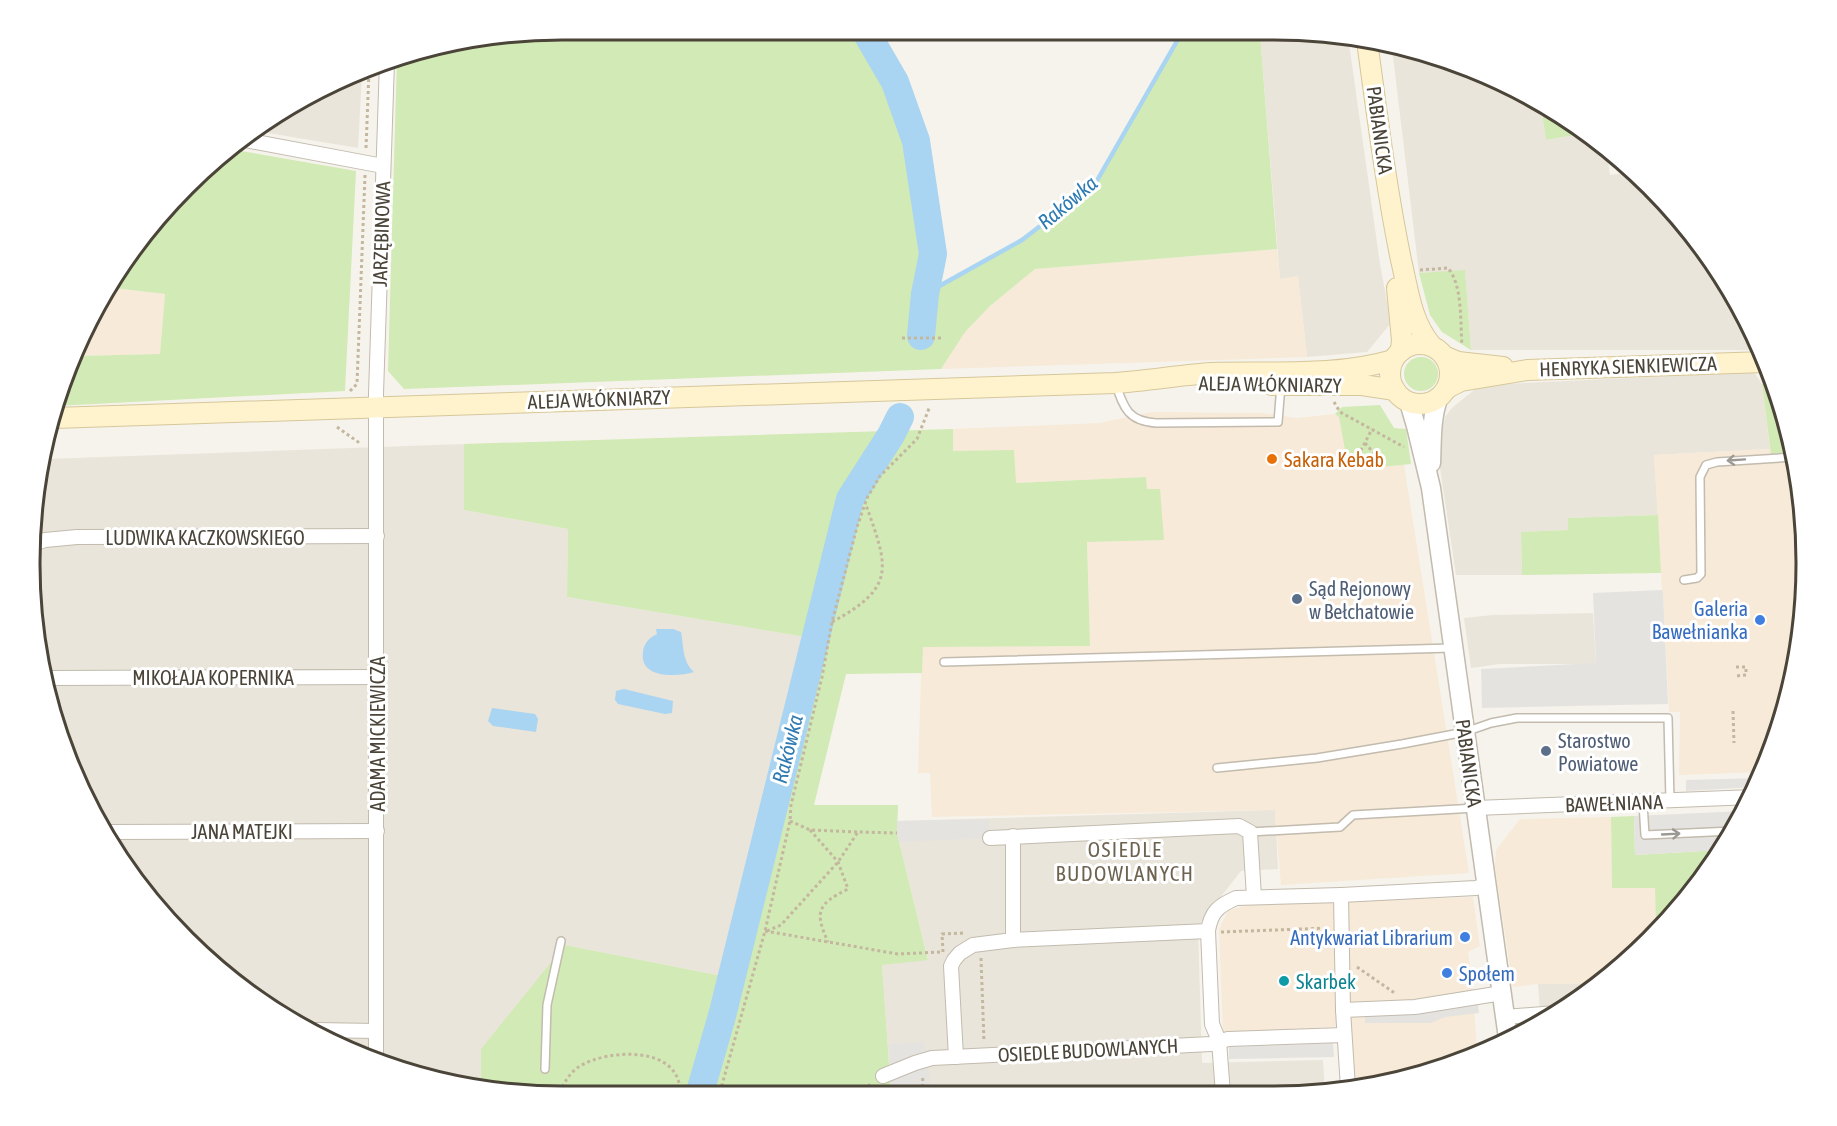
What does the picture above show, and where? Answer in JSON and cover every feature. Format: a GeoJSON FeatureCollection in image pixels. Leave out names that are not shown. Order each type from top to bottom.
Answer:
{"type":"FeatureCollection","features":[{"type":"Feature","properties":{"kind":"main road","name":"PABIANICKA"},"geometry":{"type":"LineString","coordinates":[[1368,50],[1393,219],[1410,303],[1422,334],[1446,351]]}},
{"type":"Feature","properties":{"kind":"main road","name":"PABIANICKA"},"geometry":{"type":"LineString","coordinates":[[1393,219],[1402,340],[1397,355]]}},
{"type":"Feature","properties":{"kind":"main road"},"geometry":{"type":"LineString","coordinates":[[1422,343],[1446,351],[1450,376],[1443,393],[1426,403],[1402,396],[1391,382],[1390,371],[1397,355],[1410,345],[1422,343]]}},
{"type":"Feature","properties":{"kind":"main road","name":"HENRYKA SIENKIEWICZA"},"geometry":{"type":"LineString","coordinates":[[1446,351],[1458,362],[1527,370]]}},
{"type":"Feature","properties":{"kind":"main road","name":"ALEJA WŁÓKNIARZY"},"geometry":{"type":"LineString","coordinates":[[1281,378],[1378,364],[1397,355]]}},
{"type":"Feature","properties":{"kind":"main road","name":"HENRYKA SIENKIEWICZA"},"geometry":{"type":"LineString","coordinates":[[1443,393],[1461,381],[1527,370],[1757,362]]}},
{"type":"Feature","properties":{"kind":"main road","name":"ALEJA WŁÓKNIARZY"},"geometry":{"type":"LineString","coordinates":[[61,418],[891,389],[930,397],[1208,374],[1362,385],[1402,396]]}},
{"type":"Feature","properties":{"kind":"street","name":"JARZĘBINOWA"},"geometry":{"type":"LineString","coordinates":[[376,407],[387,71]]}},
{"type":"Feature","properties":{"kind":"street"},"geometry":{"type":"LineString","coordinates":[[254,142],[383,166]]}},
{"type":"Feature","properties":{"kind":"street","name":"PABIANICKA"},"geometry":{"type":"LineString","coordinates":[[1443,393],[1434,411],[1432,426],[1431,488],[1507,1031]]}},
{"type":"Feature","properties":{"kind":"street","name":"PABIANICKA"},"geometry":{"type":"LineString","coordinates":[[1402,396],[1431,488]]}},
{"type":"Feature","properties":{"kind":"street","name":"ADAMA MICKIEWICZA"},"geometry":{"type":"LineString","coordinates":[[376,407],[376,1051]]}},
{"type":"Feature","properties":{"kind":"street","name":"LUDWIKA KACZKOWSKIEGO"},"geometry":{"type":"LineString","coordinates":[[41,541],[69,537],[377,536]]}},
{"type":"Feature","properties":{"kind":"street","name":"MIKOŁAJA KOPERNIKA"},"geometry":{"type":"LineString","coordinates":[[54,678],[377,677]]}},
{"type":"Feature","properties":{"kind":"street","name":"BAWEŁNIANA"},"geometry":{"type":"LineString","coordinates":[[1476,808],[1740,799]]}},
{"type":"Feature","properties":{"kind":"street"},"geometry":{"type":"LineString","coordinates":[[990,838],[1239,826],[1250,832],[1254,897]]}},
{"type":"Feature","properties":{"kind":"street","name":"JANA MATEJKI"},"geometry":{"type":"LineString","coordinates":[[116,832],[377,831]]}},
{"type":"Feature","properties":{"kind":"street"},"geometry":{"type":"LineString","coordinates":[[1012,836],[1013,940]]}},
{"type":"Feature","properties":{"kind":"street"},"geometry":{"type":"LineString","coordinates":[[1222,1086],[1220,1041],[1212,1024],[1214,932],[1210,917],[1224,903],[1236,898],[1476,888],[1486,885]]}},
{"type":"Feature","properties":{"kind":"street"},"geometry":{"type":"LineString","coordinates":[[1341,895],[1343,1010],[1347,1080]]}},
{"type":"Feature","properties":{"kind":"street"},"geometry":{"type":"LineString","coordinates":[[956,1057],[951,966],[960,952],[974,945],[1013,940],[1214,932]]}},
{"type":"Feature","properties":{"kind":"street"},"geometry":{"type":"LineString","coordinates":[[1343,1010],[1415,1007],[1502,993]]}},
{"type":"Feature","properties":{"kind":"street"},"geometry":{"type":"LineString","coordinates":[[1505,1017],[1525,1021]]}},
{"type":"Feature","properties":{"kind":"street"},"geometry":{"type":"LineString","coordinates":[[329,1030],[376,1031]]}},
{"type":"Feature","properties":{"kind":"street","name":"OSIEDLE BUDOWLANYCH"},"geometry":{"type":"LineString","coordinates":[[883,1076],[932,1058],[1211,1044],[1228,1039],[1344,1035]]}},
{"type":"Feature","properties":{"kind":"lane"},"geometry":{"type":"LineString","coordinates":[[1115,383],[1124,408],[1146,422],[1278,422],[1281,378]]}},
{"type":"Feature","properties":{"kind":"lane"},"geometry":{"type":"LineString","coordinates":[[1684,580],[1697,578],[1701,574],[1700,477],[1706,465],[1717,462],[1785,458]]}},
{"type":"Feature","properties":{"kind":"lane"},"geometry":{"type":"LineString","coordinates":[[944,662],[1452,648]]}},
{"type":"Feature","properties":{"kind":"lane"},"geometry":{"type":"LineString","coordinates":[[1217,768],[1317,758],[1465,732],[1491,723],[1517,718],[1668,718],[1670,801]]}},
{"type":"Feature","properties":{"kind":"lane"},"geometry":{"type":"LineString","coordinates":[[1643,802],[1645,835],[1721,831]]}},
{"type":"Feature","properties":{"kind":"lane"},"geometry":{"type":"LineString","coordinates":[[1250,832],[1340,827],[1353,815],[1476,808]]}},
{"type":"Feature","properties":{"kind":"lane"},"geometry":{"type":"LineString","coordinates":[[545,1070],[547,1005],[561,942]]}},
{"type":"Feature","properties":{"kind":"path"},"geometry":{"type":"LineString","coordinates":[[345,397],[357,384],[369,78]]}},
{"type":"Feature","properties":{"kind":"path"},"geometry":{"type":"LineString","coordinates":[[1415,270],[1448,268],[1455,276],[1458,288],[1446,351]]}},
{"type":"Feature","properties":{"kind":"path"},"geometry":{"type":"LineString","coordinates":[[902,338],[942,338]]}},
{"type":"Feature","properties":{"kind":"path"},"geometry":{"type":"LineString","coordinates":[[722,1086],[765,931],[790,821],[791,805],[822,677],[832,622],[857,527],[865,503],[880,476],[917,439],[930,397]]}},
{"type":"Feature","properties":{"kind":"path"},"geometry":{"type":"LineString","coordinates":[[1334,402],[1340,412],[1406,448],[1412,448]]}},
{"type":"Feature","properties":{"kind":"path"},"geometry":{"type":"LineString","coordinates":[[328,421],[366,447]]}},
{"type":"Feature","properties":{"kind":"path"},"geometry":{"type":"LineString","coordinates":[[1358,456],[1372,429]]}},
{"type":"Feature","properties":{"kind":"path"},"geometry":{"type":"LineString","coordinates":[[1365,443],[1376,456]]}},
{"type":"Feature","properties":{"kind":"path"},"geometry":{"type":"LineString","coordinates":[[832,622],[855,610],[866,601],[883,571],[881,553],[865,503]]}},
{"type":"Feature","properties":{"kind":"path"},"geometry":{"type":"LineString","coordinates":[[1736,667],[1746,667],[1746,675],[1736,676]]}},
{"type":"Feature","properties":{"kind":"path"},"geometry":{"type":"LineString","coordinates":[[1733,711],[1734,743]]}},
{"type":"Feature","properties":{"kind":"path"},"geometry":{"type":"LineString","coordinates":[[790,821],[810,830],[897,833]]}},
{"type":"Feature","properties":{"kind":"path"},"geometry":{"type":"LineString","coordinates":[[810,830],[838,861],[848,889],[828,899],[821,907],[820,925],[828,942]]}},
{"type":"Feature","properties":{"kind":"path"},"geometry":{"type":"LineString","coordinates":[[765,931],[782,926],[838,861],[858,832]]}},
{"type":"Feature","properties":{"kind":"path"},"geometry":{"type":"LineString","coordinates":[[1214,932],[1331,928],[1331,944],[1342,957],[1415,1007]]}},
{"type":"Feature","properties":{"kind":"path"},"geometry":{"type":"LineString","coordinates":[[765,931],[898,954],[943,952]]}},
{"type":"Feature","properties":{"kind":"path"},"geometry":{"type":"LineString","coordinates":[[942,934],[965,933]]}},
{"type":"Feature","properties":{"kind":"path"},"geometry":{"type":"LineString","coordinates":[[985,951],[979,964],[985,1055]]}},
{"type":"Feature","properties":{"kind":"path"},"geometry":{"type":"LineString","coordinates":[[562,1086],[567,1078],[579,1067],[597,1058],[615,1054],[633,1054],[652,1057],[666,1063],[676,1074],[680,1086]]}},
{"type":"Feature","properties":{"kind":"shaded area"},"geometry":{"type":"Polygon","coordinates":[[[1260,40],[1349,46],[1380,264],[1391,323],[1367,352],[1307,357],[1298,277],[1280,279],[1260,40]]]}},
{"type":"Feature","properties":{"kind":"shaded area"},"geometry":{"type":"Polygon","coordinates":[[[1393,55],[1442,68],[1505,94],[1542,116],[1546,140],[1573,135],[1608,161],[1610,175],[1622,173],[1667,218],[1689,245],[1726,302],[1751,350],[1471,350],[1465,271],[1419,273],[1393,55]]]}},
{"type":"Feature","properties":{"kind":"shaded area"},"geometry":{"type":"Polygon","coordinates":[[[362,81],[358,148],[267,133],[332,94],[362,81]]]}},
{"type":"Feature","properties":{"kind":"shaded area"},"geometry":{"type":"Polygon","coordinates":[[[1277,249],[1280,279],[1298,276],[1307,357],[941,369],[965,332],[990,306],[1035,269],[1277,249]]]}},
{"type":"Feature","properties":{"kind":"shaded area"},"geometry":{"type":"Polygon","coordinates":[[[119,289],[165,294],[160,354],[83,356],[119,289]]]}},
{"type":"Feature","properties":{"kind":"shaded area"},"geometry":{"type":"Polygon","coordinates":[[[1754,372],[1762,384],[1770,449],[1654,455],[1658,515],[1568,518],[1568,530],[1521,532],[1522,575],[1456,575],[1440,468],[1443,426],[1445,417],[1452,408],[1474,390],[1485,385],[1754,372]]]}},
{"type":"Feature","properties":{"kind":"shaded area"},"geometry":{"type":"Polygon","coordinates":[[[1762,384],[1765,384],[1779,428],[1792,495],[1795,529],[1795,597],[1792,631],[1779,698],[1753,772],[1679,775],[1680,712],[1669,712],[1654,455],[1770,449],[1762,384]]]}},
{"type":"Feature","properties":{"kind":"shaded area"},"geometry":{"type":"Polygon","coordinates":[[[1151,412],[1260,413],[1297,418],[1335,414],[1339,417],[1349,466],[1404,465],[1469,873],[1281,885],[1275,810],[932,817],[930,773],[918,773],[922,647],[1090,646],[1087,542],[1163,540],[1159,489],[1147,489],[1145,477],[1016,483],[953,451],[953,429],[1100,423],[1151,412]]]}},
{"type":"Feature","properties":{"kind":"shaded area"},"geometry":{"type":"Polygon","coordinates":[[[464,444],[464,510],[568,529],[567,597],[812,638],[727,977],[565,945],[486,1079],[428,1068],[363,1046],[302,1015],[245,978],[218,956],[170,908],[148,881],[94,794],[68,731],[51,665],[42,597],[40,563],[42,529],[51,459],[464,444]]]}},
{"type":"Feature","properties":{"kind":"shaded area"},"geometry":{"type":"Polygon","coordinates":[[[1662,590],[1668,704],[1482,708],[1481,669],[1596,663],[1593,593],[1662,590]]]}},
{"type":"Feature","properties":{"kind":"shaded area"},"geometry":{"type":"Polygon","coordinates":[[[1593,613],[1596,664],[1500,664],[1471,668],[1464,618],[1493,615],[1593,613]]]}},
{"type":"Feature","properties":{"kind":"shaded area"},"geometry":{"type":"Polygon","coordinates":[[[1750,778],[1746,788],[1686,791],[1686,780],[1750,778]]]}},
{"type":"Feature","properties":{"kind":"shaded area"},"geometry":{"type":"Polygon","coordinates":[[[1275,810],[1278,869],[1241,871],[1198,926],[1202,1063],[1323,1060],[1324,1083],[1274,1086],[891,1086],[882,965],[928,959],[897,833],[897,821],[1275,810]]]}},
{"type":"Feature","properties":{"kind":"shaded area"},"geometry":{"type":"Polygon","coordinates":[[[1733,811],[1709,851],[1635,855],[1634,816],[1733,811]]]}},
{"type":"Feature","properties":{"kind":"shaded area"},"geometry":{"type":"Polygon","coordinates":[[[1611,817],[1612,888],[1655,887],[1656,919],[1619,956],[1584,983],[1513,987],[1495,867],[1496,850],[1520,819],[1611,817]]]}},
{"type":"Feature","properties":{"kind":"shaded area"},"geometry":{"type":"Polygon","coordinates":[[[989,819],[990,838],[899,842],[897,833],[897,821],[989,819]]]}},
{"type":"Feature","properties":{"kind":"shaded area"},"geometry":{"type":"Polygon","coordinates":[[[1473,897],[1480,946],[1468,952],[1477,1045],[1409,1068],[1355,1079],[1351,1026],[1223,1032],[1219,929],[1228,911],[1247,905],[1473,897]]]}},
{"type":"Feature","properties":{"kind":"shaded area"},"geometry":{"type":"Polygon","coordinates":[[[1584,983],[1540,1012],[1538,984],[1584,983]]]}},
{"type":"Feature","properties":{"kind":"shaded area"},"geometry":{"type":"Polygon","coordinates":[[[1478,1003],[1479,1013],[1445,1017],[1431,1023],[1365,1023],[1365,1013],[1478,1003]]]}},
{"type":"Feature","properties":{"kind":"shaded area"},"geometry":{"type":"Polygon","coordinates":[[[924,1042],[931,1086],[891,1085],[889,1044],[924,1042]]]}},
{"type":"Feature","properties":{"kind":"shaded area"},"geometry":{"type":"Polygon","coordinates":[[[1333,1043],[1334,1057],[1229,1059],[1229,1047],[1333,1043]]]}},
{"type":"Feature","properties":{"kind":"green space"},"geometry":{"type":"Polygon","coordinates":[[[563,40],[871,40],[895,82],[916,141],[933,254],[926,293],[1022,240],[1095,184],[1178,40],[1260,40],[1277,249],[1035,269],[990,306],[965,332],[941,369],[404,389],[388,371],[397,67],[428,58],[495,45],[563,40]]]}},
{"type":"Feature","properties":{"kind":"green space"},"geometry":{"type":"Polygon","coordinates":[[[1542,116],[1573,135],[1546,140],[1542,116]]]}},
{"type":"Feature","properties":{"kind":"green space"},"geometry":{"type":"Polygon","coordinates":[[[241,151],[356,171],[345,391],[65,406],[83,356],[160,354],[165,294],[119,289],[148,245],[170,218],[218,170],[241,151]]]}},
{"type":"Feature","properties":{"kind":"green space"},"geometry":{"type":"Polygon","coordinates":[[[1465,270],[1471,350],[1442,332],[1430,315],[1419,273],[1465,270]]]}},
{"type":"Feature","properties":{"kind":"green space"},"geometry":{"type":"Polygon","coordinates":[[[1421,357],[1433,362],[1438,374],[1433,386],[1421,391],[1409,386],[1404,374],[1409,362],[1421,357]]]}},
{"type":"Feature","properties":{"kind":"green space"},"geometry":{"type":"Polygon","coordinates":[[[1762,384],[1765,384],[1769,395],[1784,453],[1771,454],[1762,384]]]}},
{"type":"Feature","properties":{"kind":"green space"},"geometry":{"type":"Polygon","coordinates":[[[1380,405],[1394,428],[1406,429],[1411,464],[1380,467],[1348,466],[1339,417],[1335,414],[1342,407],[1380,405]]]}},
{"type":"Feature","properties":{"kind":"green space"},"geometry":{"type":"Polygon","coordinates":[[[953,429],[953,451],[1014,450],[1016,483],[1146,477],[1147,489],[1160,489],[1164,540],[1087,542],[1090,646],[923,647],[922,673],[846,674],[814,805],[898,805],[897,833],[928,960],[882,965],[891,1086],[563,1086],[481,1079],[481,1049],[565,945],[727,977],[812,638],[567,597],[568,529],[464,510],[464,444],[953,429]]]}},
{"type":"Feature","properties":{"kind":"green space"},"geometry":{"type":"Polygon","coordinates":[[[1658,515],[1661,573],[1522,575],[1521,532],[1568,530],[1568,518],[1658,515]]]}},
{"type":"Feature","properties":{"kind":"green space"},"geometry":{"type":"Polygon","coordinates":[[[1634,816],[1635,855],[1709,851],[1689,881],[1656,919],[1655,888],[1612,888],[1611,817],[1634,816]]]}},
{"type":"Feature","properties":{"kind":"water"},"geometry":{"type":"Polygon","coordinates":[[[656,629],[673,629],[681,632],[685,658],[694,672],[669,675],[653,672],[647,667],[643,661],[643,652],[647,641],[657,634],[656,629]]]}},
{"type":"Feature","properties":{"kind":"water"},"geometry":{"type":"Polygon","coordinates":[[[624,689],[673,701],[672,713],[665,714],[618,704],[615,700],[616,691],[624,689]]]}},
{"type":"Feature","properties":{"kind":"water"},"geometry":{"type":"Polygon","coordinates":[[[492,708],[535,714],[538,719],[536,732],[493,726],[488,721],[492,708]]]}},
{"type":"Feature","properties":{"kind":"waterway","name":"Rakówka"},"geometry":{"type":"LineString","coordinates":[[871,40],[895,82],[916,141],[933,254],[925,294],[921,336]]}},
{"type":"Feature","properties":{"kind":"waterway","name":"Rakówka"},"geometry":{"type":"LineString","coordinates":[[925,294],[1022,240],[1095,184],[1178,40]]}},
{"type":"Feature","properties":{"kind":"waterway","name":"Rakówka"},"geometry":{"type":"LineString","coordinates":[[702,1086],[722,1016],[850,499],[900,417]]}},
{"type":"Feature","properties":{"kind":"place","name":"Sakara Kebab"},"geometry":{"type":"Point","coordinates":[1272,459]}},
{"type":"Feature","properties":{"kind":"place","name":"Sąd Rejonowy w Bełchatowie"},"geometry":{"type":"Point","coordinates":[1297,599]}},
{"type":"Feature","properties":{"kind":"place","name":"Galeria Bawełnianka"},"geometry":{"type":"Point","coordinates":[1760,620]}},
{"type":"Feature","properties":{"kind":"place","name":"Starostwo Powiatowe"},"geometry":{"type":"Point","coordinates":[1546,751]}},
{"type":"Feature","properties":{"kind":"place","name":"Antykwariat Librarium"},"geometry":{"type":"Point","coordinates":[1465,937]}},
{"type":"Feature","properties":{"kind":"place","name":"Społem"},"geometry":{"type":"Point","coordinates":[1447,973]}},
{"type":"Feature","properties":{"kind":"place","name":"Skarbek"},"geometry":{"type":"Point","coordinates":[1284,981]}},
{"type":"Feature","properties":{"kind":"district","name":"OSIEDLE BUDOWLANYCH"},"geometry":{"type":"Point","coordinates":[1125,861]}}]}
